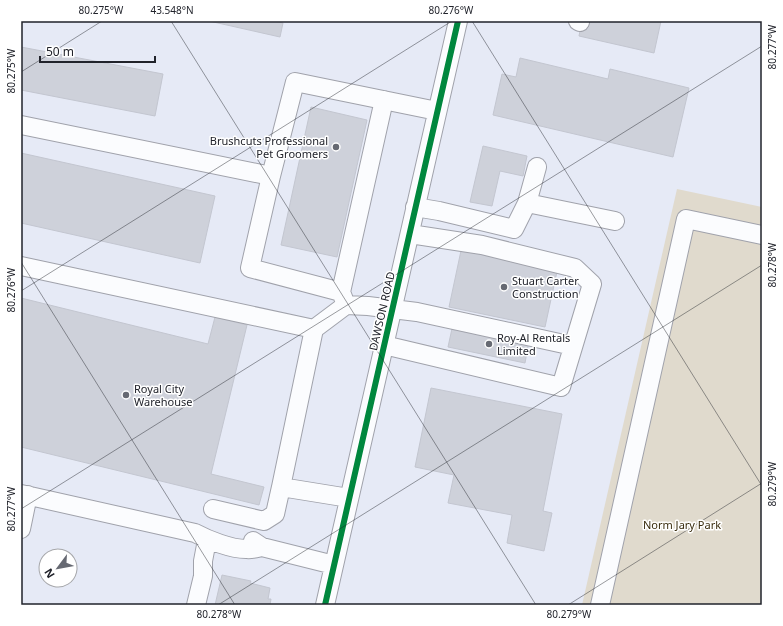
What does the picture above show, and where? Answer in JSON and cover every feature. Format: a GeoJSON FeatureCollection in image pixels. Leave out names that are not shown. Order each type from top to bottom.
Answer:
{"type":"FeatureCollection","features":[{"type":"Feature","properties":{"kind":"street","name":"DAWSON ROAD"},"geometry":{"type":"LineString","coordinates":[[325,605],[458,21]]}},
{"type":"Feature","properties":{"kind":"street"},"geometry":{"type":"LineString","coordinates":[[437,111],[295,82],[271,176],[250,268],[343,299],[392,309],[417,312],[573,346]]}},
{"type":"Feature","properties":{"kind":"street"},"geometry":{"type":"LineString","coordinates":[[213,509],[264,521],[274,514],[314,329],[343,299],[384,100]]}},
{"type":"Feature","properties":{"kind":"street"},"geometry":{"type":"LineString","coordinates":[[21,125],[271,176]]}},
{"type":"Feature","properties":{"kind":"street"},"geometry":{"type":"LineString","coordinates":[[416,207],[514,229],[527,203],[537,167]]}},
{"type":"Feature","properties":{"kind":"street"},"geometry":{"type":"LineString","coordinates":[[527,203],[615,221]]}},
{"type":"Feature","properties":{"kind":"street"},"geometry":{"type":"LineString","coordinates":[[600,605],[686,219],[762,235]]}},
{"type":"Feature","properties":{"kind":"street"},"geometry":{"type":"LineString","coordinates":[[384,345],[561,387],[592,284],[574,268],[482,245],[410,234]]}},
{"type":"Feature","properties":{"kind":"street"},"geometry":{"type":"LineString","coordinates":[[21,266],[314,329]]}},
{"type":"Feature","properties":{"kind":"street"},"geometry":{"type":"LineString","coordinates":[[281,487],[349,498]]}},
{"type":"Feature","properties":{"kind":"street"},"geometry":{"type":"LineString","coordinates":[[21,529],[25,494],[201,536],[247,549],[262,547],[334,565]]}},
{"type":"Feature","properties":{"kind":"street"},"geometry":{"type":"LineString","coordinates":[[196,605],[203,576],[201,536]]}},
{"type":"Feature","properties":{"kind":"green space","name":"Norm Jary Park"},"geometry":{"type":"Polygon","coordinates":[[[677,189],[762,207],[762,605],[582,605],[677,189]]]}},
{"type":"Feature","properties":{"kind":"building"},"geometry":{"type":"Polygon","coordinates":[[[209,21],[273,21],[283,23],[280,37],[209,21]]]}},
{"type":"Feature","properties":{"kind":"building"},"geometry":{"type":"Polygon","coordinates":[[[582,21],[661,21],[654,53],[579,36],[582,21]]]}},
{"type":"Feature","properties":{"kind":"building"},"geometry":{"type":"Polygon","coordinates":[[[21,47],[163,74],[155,116],[21,90],[21,47]]]}},
{"type":"Feature","properties":{"kind":"building"},"geometry":{"type":"Polygon","coordinates":[[[520,58],[608,79],[610,69],[689,88],[673,157],[493,115],[502,74],[516,77],[520,58]]]}},
{"type":"Feature","properties":{"kind":"building"},"geometry":{"type":"Polygon","coordinates":[[[311,107],[367,120],[337,257],[281,245],[311,107]]]}},
{"type":"Feature","properties":{"kind":"building"},"geometry":{"type":"Polygon","coordinates":[[[483,146],[527,156],[523,176],[500,171],[492,206],[470,202],[483,146]]]}},
{"type":"Feature","properties":{"kind":"building"},"geometry":{"type":"Polygon","coordinates":[[[21,153],[215,196],[200,263],[21,223],[21,153]]]}},
{"type":"Feature","properties":{"kind":"building","name":"Stuart Carter Construction"},"geometry":{"type":"Polygon","coordinates":[[[462,246],[558,267],[545,327],[449,307],[462,246]]]}},
{"type":"Feature","properties":{"kind":"building","name":"Royal City Warehouse"},"geometry":{"type":"Polygon","coordinates":[[[21,298],[208,344],[215,317],[247,325],[211,474],[264,487],[259,505],[21,447],[21,298]]]}},
{"type":"Feature","properties":{"kind":"building","name":"Roy-Al Rentals Limited"},"geometry":{"type":"Polygon","coordinates":[[[453,324],[529,341],[525,363],[448,347],[453,324]]]}},
{"type":"Feature","properties":{"kind":"building"},"geometry":{"type":"Polygon","coordinates":[[[431,388],[562,414],[543,511],[552,513],[544,551],[507,543],[512,515],[448,503],[454,475],[415,467],[431,388]]]}},
{"type":"Feature","properties":{"kind":"building"},"geometry":{"type":"Polygon","coordinates":[[[222,575],[251,581],[250,583],[270,588],[268,599],[271,599],[270,605],[215,605],[222,575]]]}},
{"type":"Feature","properties":{"kind":"cycle path"},"geometry":{"type":"LineString","coordinates":[[325,605],[458,21]]}},
{"type":"Feature","properties":{"kind":"place","name":"Brushcuts Professional Pet Groomers"},"geometry":{"type":"Point","coordinates":[336,147]}},
{"type":"Feature","properties":{"kind":"place","name":"Stuart Carter Construction"},"geometry":{"type":"Point","coordinates":[504,287]}},
{"type":"Feature","properties":{"kind":"place","name":"Roy-Al Rentals Limited"},"geometry":{"type":"Point","coordinates":[489,344]}},
{"type":"Feature","properties":{"kind":"place","name":"Royal City Warehouse"},"geometry":{"type":"Point","coordinates":[126,395]}}]}
